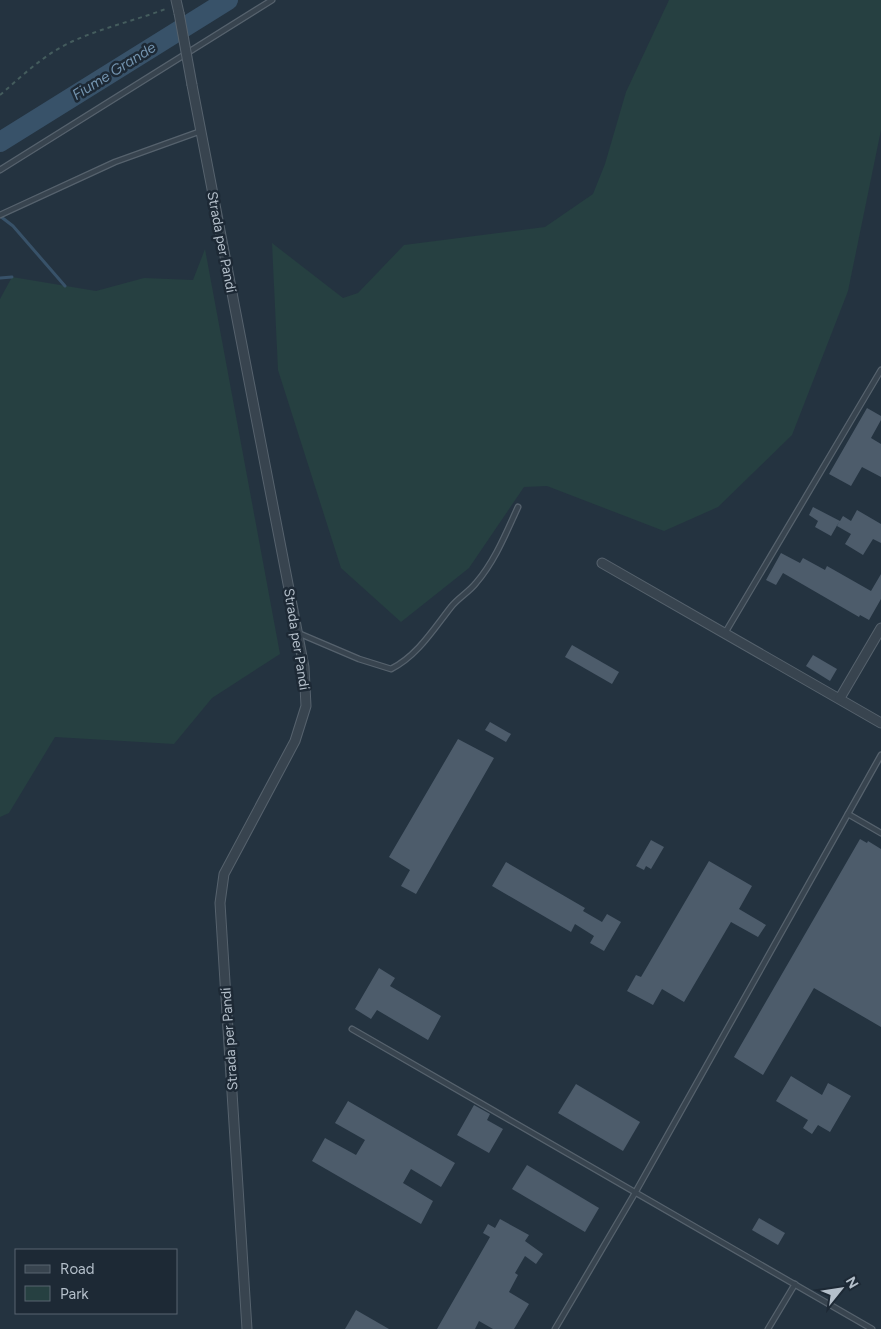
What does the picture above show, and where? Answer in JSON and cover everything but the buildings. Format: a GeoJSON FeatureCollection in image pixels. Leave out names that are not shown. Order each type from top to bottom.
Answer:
{"type":"FeatureCollection","features":[{"type":"Feature","properties":{"kind":"street","name":"Strada per Pandi"},"geometry":{"type":"LineString","coordinates":[[178,6],[304,667],[306,706],[295,741],[224,874],[220,903],[247,1329]]}},
{"type":"Feature","properties":{"kind":"street"},"geometry":{"type":"LineString","coordinates":[[602,563],[881,723]]}},
{"type":"Feature","properties":{"kind":"street"},"geometry":{"type":"LineString","coordinates":[[840,698],[881,628]]}},
{"type":"Feature","properties":{"kind":"lane"},"geometry":{"type":"LineString","coordinates":[[0,170],[272,0]]}},
{"type":"Feature","properties":{"kind":"lane"},"geometry":{"type":"LineString","coordinates":[[0,215],[116,162],[201,131]]}},
{"type":"Feature","properties":{"kind":"lane"},"geometry":{"type":"LineString","coordinates":[[724,634],[881,370]]}},
{"type":"Feature","properties":{"kind":"lane"},"geometry":{"type":"LineString","coordinates":[[298,633],[359,659],[391,669],[403,663],[414,653],[453,604],[476,584],[499,550],[518,507]]}},
{"type":"Feature","properties":{"kind":"lane"},"geometry":{"type":"LineString","coordinates":[[556,1329],[635,1193],[881,755]]}},
{"type":"Feature","properties":{"kind":"lane"},"geometry":{"type":"LineString","coordinates":[[848,814],[881,833]]}},
{"type":"Feature","properties":{"kind":"lane"},"geometry":{"type":"LineString","coordinates":[[352,1030],[872,1329]]}},
{"type":"Feature","properties":{"kind":"lane"},"geometry":{"type":"LineString","coordinates":[[768,1329],[795,1284]]}},
{"type":"Feature","properties":{"kind":"path"},"geometry":{"type":"LineString","coordinates":[[0,96],[39,60],[65,45],[84,36],[178,6]]}},
{"type":"Feature","properties":{"kind":"green space"},"geometry":{"type":"Polygon","coordinates":[[[669,0],[881,0],[881,130],[848,291],[792,435],[718,507],[664,531],[547,486],[524,487],[469,568],[401,622],[341,568],[278,370],[272,243],[343,298],[358,293],[404,245],[545,227],[593,194],[605,164],[626,92],[669,0]]]}},
{"type":"Feature","properties":{"kind":"green space"},"geometry":{"type":"Polygon","coordinates":[[[205,249],[280,654],[212,698],[174,744],[55,737],[9,813],[0,817],[0,299],[12,277],[96,291],[144,278],[193,280],[205,249]]]}},
{"type":"Feature","properties":{"kind":"waterway","name":"Fiume Grande"},"geometry":{"type":"LineString","coordinates":[[0,142],[228,0]]}},
{"type":"Feature","properties":{"kind":"waterway"},"geometry":{"type":"LineString","coordinates":[[0,216],[13,226],[65,286]]}},
{"type":"Feature","properties":{"kind":"waterway","name":"Fiume Grande"},"geometry":{"type":"LineString","coordinates":[[0,278],[12,277]]}}]}
